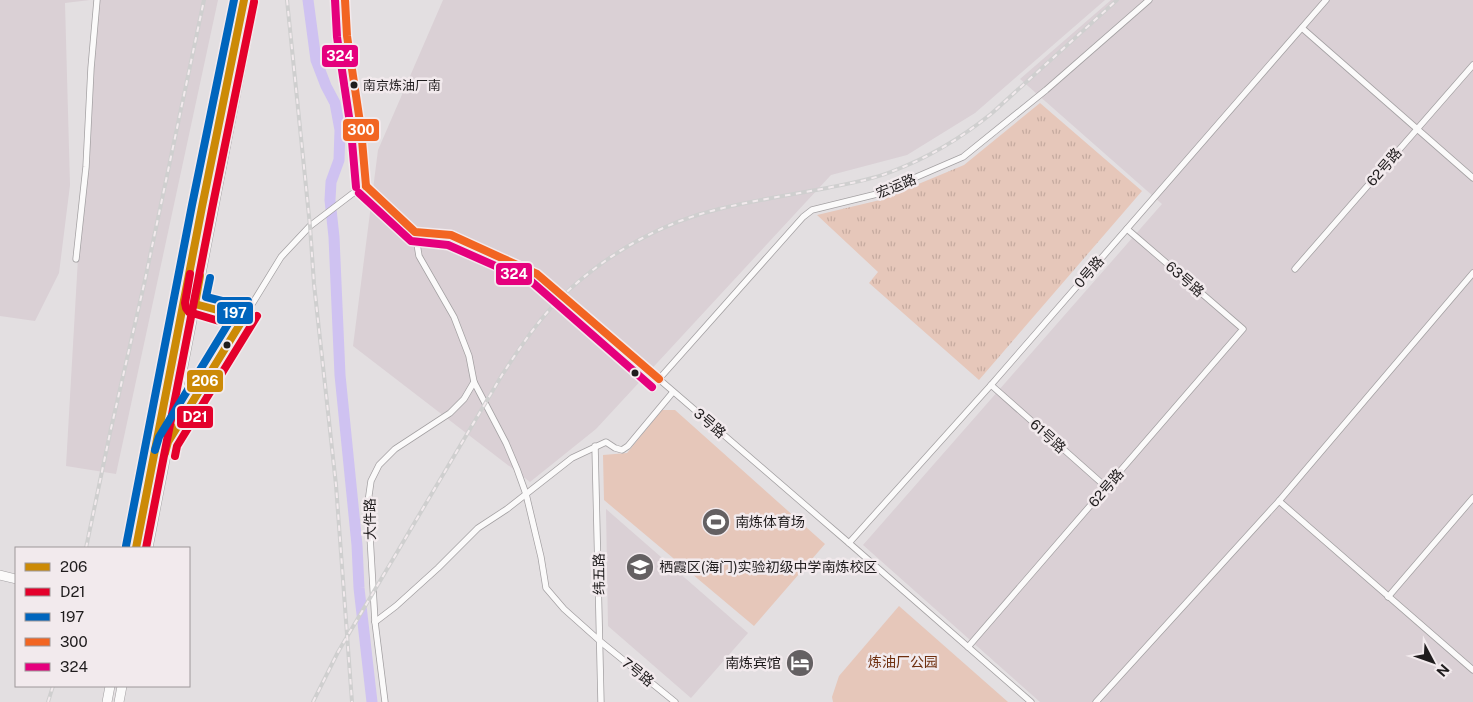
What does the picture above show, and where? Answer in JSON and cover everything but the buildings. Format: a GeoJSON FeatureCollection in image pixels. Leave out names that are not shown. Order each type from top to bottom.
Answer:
{"type":"FeatureCollection","features":[{"type":"Feature","properties":{"kind":"main road"},"geometry":{"type":"LineString","coordinates":[[136,547],[244,0]]}},
{"type":"Feature","properties":{"kind":"main road"},"geometry":{"type":"LineString","coordinates":[[148,547],[254,0]]}},
{"type":"Feature","properties":{"kind":"main road"},"geometry":{"type":"LineString","coordinates":[[0,575],[15,578]]}},
{"type":"Feature","properties":{"kind":"main road"},"geometry":{"type":"LineString","coordinates":[[107,702],[110,687]]}},
{"type":"Feature","properties":{"kind":"main road"},"geometry":{"type":"LineString","coordinates":[[119,702],[122,687]]}},
{"type":"Feature","properties":{"kind":"street"},"geometry":{"type":"LineString","coordinates":[[76,259],[86,167],[91,68],[97,0]]}},
{"type":"Feature","properties":{"kind":"street"},"geometry":{"type":"LineString","coordinates":[[346,0],[345,23],[358,104],[366,186],[415,232]]}},
{"type":"Feature","properties":{"kind":"street","name":"宏运路"},"geometry":{"type":"LineString","coordinates":[[659,380],[803,216],[812,210],[877,194],[963,157],[1046,90],[1148,0]]}},
{"type":"Feature","properties":{"kind":"street","name":"0号路"},"geometry":{"type":"LineString","coordinates":[[849,543],[991,385],[1326,0]]}},
{"type":"Feature","properties":{"kind":"street"},"geometry":{"type":"LineString","coordinates":[[1302,28],[1473,178]]}},
{"type":"Feature","properties":{"kind":"street","name":"62号路"},"geometry":{"type":"LineString","coordinates":[[1295,268],[1473,65]]}},
{"type":"Feature","properties":{"kind":"street"},"geometry":{"type":"LineString","coordinates":[[168,442],[281,257],[310,226],[352,194],[366,186]]}},
{"type":"Feature","properties":{"kind":"street","name":"63号路"},"geometry":{"type":"LineString","coordinates":[[1127,228],[1243,329]]}},
{"type":"Feature","properties":{"kind":"street","name":"3号路"},"geometry":{"type":"LineString","coordinates":[[415,232],[451,235],[537,274],[1031,702]]}},
{"type":"Feature","properties":{"kind":"street","name":"7号路"},"geometry":{"type":"LineString","coordinates":[[415,232],[419,256],[454,317],[469,356],[474,382],[506,443],[517,469],[526,494],[541,557],[546,588],[564,609],[600,642],[675,702]]}},
{"type":"Feature","properties":{"kind":"street"},"geometry":{"type":"LineString","coordinates":[[1096,702],[1279,501],[1473,273]]}},
{"type":"Feature","properties":{"kind":"street"},"geometry":{"type":"LineString","coordinates":[[184,303],[195,304],[221,312],[248,311]]}},
{"type":"Feature","properties":{"kind":"street","name":"62号路"},"geometry":{"type":"LineString","coordinates":[[968,647],[1243,329]]}},
{"type":"Feature","properties":{"kind":"street","name":"大件路"},"geometry":{"type":"LineString","coordinates":[[385,702],[376,622],[368,502],[371,481],[378,465],[395,449],[450,413],[464,399],[474,382]]}},
{"type":"Feature","properties":{"kind":"street","name":"61号路"},"geometry":{"type":"LineString","coordinates":[[991,385],[1106,487]]}},
{"type":"Feature","properties":{"kind":"street"},"geometry":{"type":"LineString","coordinates":[[376,622],[438,568],[478,528],[507,509],[572,458],[606,442],[622,450],[628,446],[674,392]]}},
{"type":"Feature","properties":{"kind":"street","name":"纬五路"},"geometry":{"type":"LineString","coordinates":[[596,446],[601,702]]}},
{"type":"Feature","properties":{"kind":"street"},"geometry":{"type":"LineString","coordinates":[[1388,596],[1473,498]]}},
{"type":"Feature","properties":{"kind":"street"},"geometry":{"type":"LineString","coordinates":[[1279,501],[1473,670]]}},
{"type":"Feature","properties":{"kind":"shaded area"},"geometry":{"type":"Polygon","coordinates":[[[0,0],[90,0],[65,3],[70,185],[59,273],[35,321],[0,316],[0,0]]]}},
{"type":"Feature","properties":{"kind":"shaded area"},"geometry":{"type":"Polygon","coordinates":[[[96,0],[218,0],[116,474],[66,466],[81,206],[96,0]]]}},
{"type":"Feature","properties":{"kind":"shaded area"},"geometry":{"type":"Polygon","coordinates":[[[443,0],[1105,0],[975,113],[907,155],[831,175],[596,429],[530,482],[353,346],[378,150],[443,0]]]}},
{"type":"Feature","properties":{"kind":"shaded area"},"geometry":{"type":"Polygon","coordinates":[[[1111,0],[1473,0],[1473,702],[1040,702],[863,545],[1162,204],[1020,79],[1111,0]]]}},
{"type":"Feature","properties":{"kind":"shaded area","name":"栖霞区(海门)实验初级中学南炼校区"},"geometry":{"type":"Polygon","coordinates":[[[606,509],[748,633],[691,698],[608,626],[606,509]]]}},
{"type":"Feature","properties":{"kind":"green space"},"geometry":{"type":"Polygon","coordinates":[[[1040,103],[1142,191],[979,380],[869,283],[878,272],[817,215],[880,200],[964,165],[1040,103]]]}},
{"type":"Feature","properties":{"kind":"green space","name":"南炼体育场"},"geometry":{"type":"Polygon","coordinates":[[[662,410],[675,410],[825,544],[754,626],[604,500],[603,455],[627,453],[662,410]]]}},
{"type":"Feature","properties":{"kind":"green space","name":"炼油厂公园"},"geometry":{"type":"Polygon","coordinates":[[[899,606],[1008,702],[833,702],[832,697],[839,676],[899,606]]]}},
{"type":"Feature","properties":{"kind":"waterway"},"geometry":{"type":"LineString","coordinates":[[308,0],[316,60],[335,103],[340,130],[339,160],[331,182],[330,200],[334,237],[340,375],[357,545],[359,588],[372,702]]}},
{"type":"Feature","properties":{"kind":"railway"},"geometry":{"type":"LineString","coordinates":[[86,547],[204,0]]}},
{"type":"Feature","properties":{"kind":"railway"},"geometry":{"type":"LineString","coordinates":[[287,0],[310,226],[314,284],[336,485],[352,702]]}},
{"type":"Feature","properties":{"kind":"railway"},"geometry":{"type":"LineString","coordinates":[[313,702],[338,652],[502,375],[525,340],[542,319],[560,298],[586,275],[621,250],[678,222],[732,206],[869,179],[907,166],[957,139],[991,114],[1117,0]]}},
{"type":"Feature","properties":{"kind":"railway"},"geometry":{"type":"LineString","coordinates":[[48,702],[53,687]]}},
{"type":"Feature","properties":{"kind":"transit line","name":"197"},"geometry":{"type":"LineString","coordinates":[[126,546],[234,0]]}},
{"type":"Feature","properties":{"kind":"transit line","name":"206"},"geometry":{"type":"LineString","coordinates":[[136,547],[244,0]]}},
{"type":"Feature","properties":{"kind":"transit line","name":"324"},"geometry":{"type":"LineString","coordinates":[[335,0],[337,37],[351,130],[356,187]]}},
{"type":"Feature","properties":{"kind":"transit line","name":"300"},"geometry":{"type":"LineString","coordinates":[[345,0],[347,36],[361,129],[366,186]]}},
{"type":"Feature","properties":{"kind":"transit line","name":"D21"},"geometry":{"type":"LineString","coordinates":[[146,547],[254,2]]}},
{"type":"Feature","properties":{"kind":"transit line","name":"300"},"geometry":{"type":"LineString","coordinates":[[366,186],[415,232],[451,235],[537,274],[659,379]]}},
{"type":"Feature","properties":{"kind":"transit line","name":"324"},"geometry":{"type":"LineString","coordinates":[[359,193],[411,241],[448,245],[532,282],[652,387]]}},
{"type":"Feature","properties":{"kind":"transit line","name":"D21"},"geometry":{"type":"LineString","coordinates":[[190,274],[185,303],[189,312],[219,321],[248,321]]}},
{"type":"Feature","properties":{"kind":"transit line","name":"206"},"geometry":{"type":"LineString","coordinates":[[200,276],[195,304],[221,311],[248,311]]}},
{"type":"Feature","properties":{"kind":"transit line","name":"197"},"geometry":{"type":"LineString","coordinates":[[210,278],[206,297],[222,301],[248,301]]}},
{"type":"Feature","properties":{"kind":"transit line","name":"197"},"geometry":{"type":"LineString","coordinates":[[155,450],[159,437],[239,306]]}},
{"type":"Feature","properties":{"kind":"transit line","name":"206"},"geometry":{"type":"LineString","coordinates":[[165,453],[168,442],[248,311]]}},
{"type":"Feature","properties":{"kind":"transit line","name":"D21"},"geometry":{"type":"LineString","coordinates":[[175,456],[177,446],[257,316]]}},
{"type":"Feature","properties":{"kind":"place","name":"南京炼油厂南"},"geometry":{"type":"Point","coordinates":[354,85]}},
{"type":"Feature","properties":{"kind":"place","name":"南炼体育场"},"geometry":{"type":"Point","coordinates":[716,522]}},
{"type":"Feature","properties":{"kind":"place","name":"栖霞区(海门)实验初级中学南炼校区"},"geometry":{"type":"Point","coordinates":[640,567]}},
{"type":"Feature","properties":{"kind":"place","name":"南炼宾馆"},"geometry":{"type":"Point","coordinates":[800,663]}}]}
